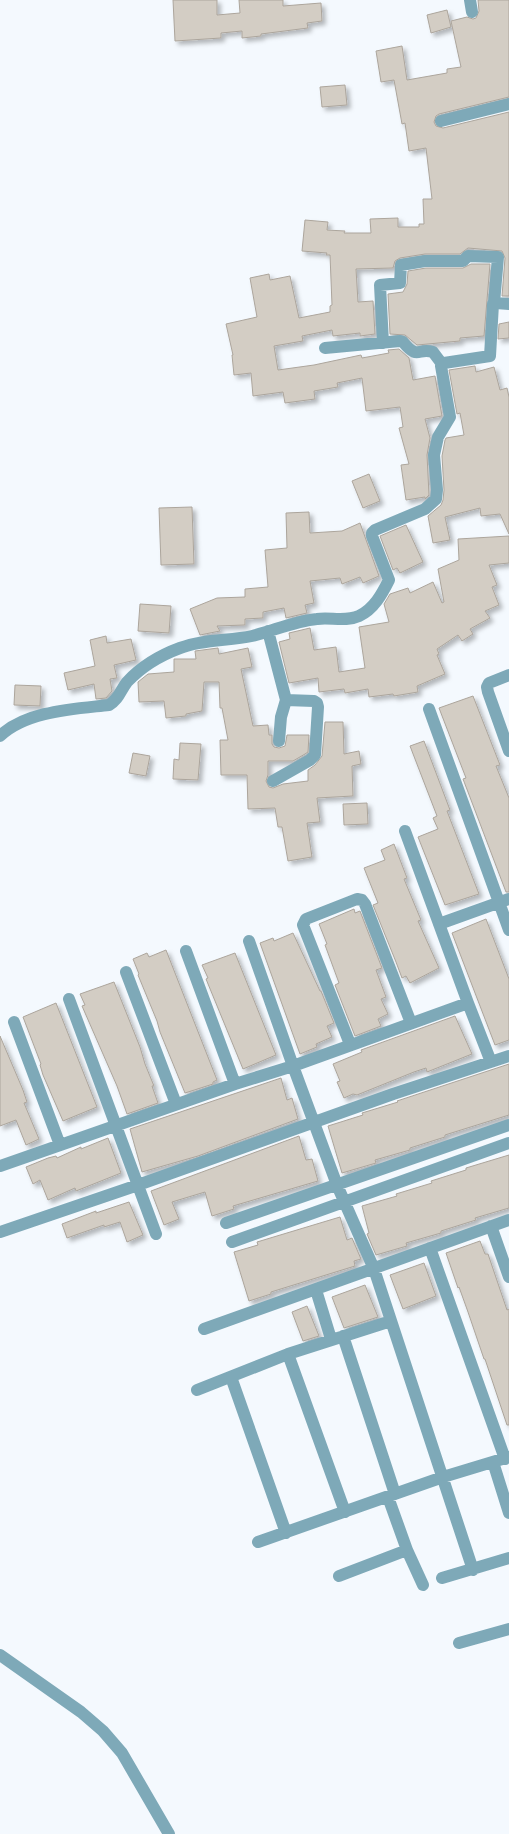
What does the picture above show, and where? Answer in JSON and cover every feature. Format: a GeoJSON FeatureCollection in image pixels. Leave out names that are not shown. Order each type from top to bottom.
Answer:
{"type":"FeatureCollection","features":[{"type":"Feature","properties":{"kind":"street"},"geometry":{"type":"LineString","coordinates":[[441,121],[509,104]]}},
{"type":"Feature","properties":{"kind":"street"},"geometry":{"type":"LineString","coordinates":[[383,343],[380,285],[400,283],[402,265],[425,261],[463,261],[466,256],[498,257],[494,303],[492,306],[492,339],[490,356],[442,364]]}},
{"type":"Feature","properties":{"kind":"street"},"geometry":{"type":"LineString","coordinates":[[494,303],[509,304]]}},
{"type":"Feature","properties":{"kind":"street"},"geometry":{"type":"LineString","coordinates":[[0,736],[12,726],[46,714],[109,705],[116,701],[126,684],[140,670],[181,648],[195,644],[251,636],[316,618],[349,619],[357,617],[374,605],[389,580],[372,536],[372,532],[425,509],[436,499],[437,490],[434,455],[438,437],[450,417],[440,369],[442,364],[436,354],[431,351],[410,351],[403,342],[400,341],[325,348]]}},
{"type":"Feature","properties":{"kind":"street"},"geometry":{"type":"LineString","coordinates":[[268,631],[286,700],[281,717],[279,741]]}},
{"type":"Feature","properties":{"kind":"street"},"geometry":{"type":"LineString","coordinates":[[509,675],[490,683],[487,686],[509,751]]}},
{"type":"Feature","properties":{"kind":"street"},"geometry":{"type":"LineString","coordinates":[[273,781],[310,760],[316,753],[317,703],[314,701],[286,700]]}},
{"type":"Feature","properties":{"kind":"street"},"geometry":{"type":"LineString","coordinates":[[429,709],[504,901],[509,930]]}},
{"type":"Feature","properties":{"kind":"street"},"geometry":{"type":"LineString","coordinates":[[405,831],[468,1004],[491,1062]]}},
{"type":"Feature","properties":{"kind":"street"},"geometry":{"type":"LineString","coordinates":[[350,1044],[303,925],[306,919],[357,899],[362,900],[365,904],[411,1023]]}},
{"type":"Feature","properties":{"kind":"street"},"geometry":{"type":"LineString","coordinates":[[439,924],[504,901]]}},
{"type":"Feature","properties":{"kind":"street"},"geometry":{"type":"LineString","coordinates":[[249,941],[314,1123],[344,1201],[374,1269],[473,1570]]}},
{"type":"Feature","properties":{"kind":"street"},"geometry":{"type":"LineString","coordinates":[[186,951],[236,1084]]}},
{"type":"Feature","properties":{"kind":"street"},"geometry":{"type":"LineString","coordinates":[[126,972],[176,1104]]}},
{"type":"Feature","properties":{"kind":"street"},"geometry":{"type":"LineString","coordinates":[[69,999],[156,1234]]}},
{"type":"Feature","properties":{"kind":"street"},"geometry":{"type":"LineString","coordinates":[[0,1166],[176,1104],[293,1066],[350,1044],[468,1004]]}},
{"type":"Feature","properties":{"kind":"street"},"geometry":{"type":"LineString","coordinates":[[14,1022],[60,1145]]}},
{"type":"Feature","properties":{"kind":"street"},"geometry":{"type":"LineString","coordinates":[[0,1232],[509,1056]]}},
{"type":"Feature","properties":{"kind":"street"},"geometry":{"type":"LineString","coordinates":[[226,1223],[509,1125]]}},
{"type":"Feature","properties":{"kind":"street"},"geometry":{"type":"LineString","coordinates":[[232,1242],[509,1143]]}},
{"type":"Feature","properties":{"kind":"street"},"geometry":{"type":"LineString","coordinates":[[204,1329],[509,1220]]}},
{"type":"Feature","properties":{"kind":"street"},"geometry":{"type":"LineString","coordinates":[[491,1226],[509,1277]]}},
{"type":"Feature","properties":{"kind":"street"},"geometry":{"type":"LineString","coordinates":[[258,1542],[443,1477],[507,1458],[430,1248]]}},
{"type":"Feature","properties":{"kind":"street"},"geometry":{"type":"LineString","coordinates":[[316,1290],[337,1337],[391,1496],[407,1550],[423,1585]]}},
{"type":"Feature","properties":{"kind":"street"},"geometry":{"type":"LineString","coordinates":[[197,1390],[288,1354],[337,1337],[391,1321]]}},
{"type":"Feature","properties":{"kind":"street"},"geometry":{"type":"LineString","coordinates":[[288,1354],[345,1512]]}},
{"type":"Feature","properties":{"kind":"street"},"geometry":{"type":"LineString","coordinates":[[231,1377],[286,1533]]}},
{"type":"Feature","properties":{"kind":"street"},"geometry":{"type":"LineString","coordinates":[[493,1462],[509,1513]]}},
{"type":"Feature","properties":{"kind":"street"},"geometry":{"type":"LineString","coordinates":[[339,1576],[407,1550]]}},
{"type":"Feature","properties":{"kind":"street"},"geometry":{"type":"LineString","coordinates":[[442,1578],[473,1570],[509,1558]]}},
{"type":"Feature","properties":{"kind":"street"},"geometry":{"type":"LineString","coordinates":[[459,1643],[509,1629]]}},
{"type":"Feature","properties":{"kind":"street"},"geometry":{"type":"LineString","coordinates":[[0,1655],[81,1712],[103,1731],[122,1753],[169,1834]]}},
{"type":"Feature","properties":{"kind":"building"},"geometry":{"type":"Polygon","coordinates":[[[173,0],[217,0],[217,15],[240,13],[239,0],[283,0],[283,6],[321,3],[322,21],[307,23],[308,28],[261,34],[261,36],[242,38],[242,31],[221,33],[221,38],[175,41],[173,0]]]}},
{"type":"Feature","properties":{"kind":"building"},"geometry":{"type":"Polygon","coordinates":[[[478,0],[509,0],[509,97],[439,114],[436,116],[434,122],[436,126],[443,128],[509,112],[509,296],[502,296],[505,258],[502,251],[468,248],[460,254],[425,254],[400,258],[395,261],[393,268],[356,269],[358,302],[373,301],[375,334],[360,336],[360,333],[333,336],[332,330],[302,336],[303,341],[274,346],[278,370],[314,365],[361,355],[362,358],[389,353],[388,350],[399,349],[409,358],[413,380],[435,376],[442,416],[425,419],[430,438],[427,455],[429,495],[425,499],[425,497],[406,500],[401,465],[409,464],[399,428],[403,427],[400,407],[366,411],[362,378],[337,383],[338,387],[314,391],[315,399],[285,403],[283,392],[253,396],[251,373],[234,375],[233,355],[226,324],[257,317],[250,278],[269,274],[270,280],[290,276],[299,318],[330,312],[330,306],[332,305],[330,255],[326,255],[327,253],[302,251],[305,220],[328,222],[327,230],[345,231],[344,233],[371,233],[370,219],[398,218],[398,227],[419,227],[419,224],[424,224],[423,199],[432,199],[426,148],[409,151],[405,123],[402,124],[394,80],[381,82],[376,51],[402,46],[407,80],[447,73],[447,69],[461,67],[451,21],[467,17],[473,19],[476,18],[479,11],[478,0]]]}},
{"type":"Feature","properties":{"kind":"building"},"geometry":{"type":"Polygon","coordinates":[[[447,10],[451,27],[431,33],[427,15],[447,10]]]}},
{"type":"Feature","properties":{"kind":"building"},"geometry":{"type":"Polygon","coordinates":[[[345,85],[347,105],[322,107],[320,87],[345,85]]]}},
{"type":"Feature","properties":{"kind":"building"},"geometry":{"type":"Polygon","coordinates":[[[471,264],[490,264],[484,336],[460,338],[460,341],[417,345],[405,335],[390,334],[388,294],[403,292],[407,284],[408,271],[426,268],[463,268],[471,264]]]}},
{"type":"Feature","properties":{"kind":"building"},"geometry":{"type":"Polygon","coordinates":[[[509,322],[509,338],[498,339],[499,324],[509,322]]]}},
{"type":"Feature","properties":{"kind":"building"},"geometry":{"type":"Polygon","coordinates":[[[475,366],[476,372],[494,367],[500,390],[507,388],[509,397],[509,534],[500,514],[481,516],[480,508],[445,517],[450,540],[433,543],[428,516],[441,505],[443,500],[444,490],[442,456],[445,440],[446,438],[464,435],[460,413],[457,414],[449,370],[475,366]]]}},
{"type":"Feature","properties":{"kind":"building"},"geometry":{"type":"Polygon","coordinates":[[[369,474],[380,501],[363,508],[352,481],[369,474]]]}},
{"type":"Feature","properties":{"kind":"building"},"geometry":{"type":"Polygon","coordinates":[[[192,507],[194,564],[161,565],[159,508],[192,507]]]}},
{"type":"Feature","properties":{"kind":"building"},"geometry":{"type":"Polygon","coordinates":[[[309,512],[310,533],[342,531],[360,523],[379,576],[363,583],[360,577],[342,584],[340,578],[310,581],[314,603],[305,605],[307,613],[286,618],[284,608],[263,612],[263,618],[245,619],[245,625],[217,626],[220,631],[200,635],[190,609],[217,598],[245,597],[245,589],[268,587],[265,550],[287,548],[286,513],[309,512]]]}},
{"type":"Feature","properties":{"kind":"building"},"geometry":{"type":"Polygon","coordinates":[[[406,525],[423,562],[400,573],[397,568],[393,570],[380,536],[406,525]]]}},
{"type":"Feature","properties":{"kind":"building"},"geometry":{"type":"Polygon","coordinates":[[[509,536],[509,563],[489,565],[497,585],[492,587],[499,605],[485,611],[490,618],[470,629],[473,634],[462,641],[458,635],[437,649],[439,654],[437,655],[445,674],[417,686],[418,692],[394,696],[393,694],[369,697],[368,689],[345,693],[344,689],[319,692],[318,678],[289,683],[279,642],[290,639],[289,633],[310,628],[314,650],[336,647],[339,672],[365,668],[359,627],[389,622],[384,604],[390,594],[408,588],[410,593],[433,582],[442,603],[444,602],[438,569],[459,560],[458,539],[509,536]]]}},
{"type":"Feature","properties":{"kind":"building"},"geometry":{"type":"Polygon","coordinates":[[[140,604],[171,606],[169,633],[138,631],[140,604]]]}},
{"type":"Feature","properties":{"kind":"building"},"geometry":{"type":"Polygon","coordinates":[[[106,636],[107,643],[131,639],[136,660],[114,665],[117,678],[110,679],[112,691],[106,698],[96,699],[94,684],[68,690],[64,673],[95,666],[90,640],[106,636]]]}},
{"type":"Feature","properties":{"kind":"building"},"geometry":{"type":"Polygon","coordinates":[[[218,648],[219,654],[248,648],[252,667],[241,669],[253,726],[268,725],[269,735],[272,735],[272,744],[274,747],[279,748],[285,746],[287,735],[309,735],[308,752],[305,754],[293,761],[268,761],[268,775],[266,781],[269,787],[273,788],[283,784],[308,781],[308,770],[315,765],[322,756],[325,722],[343,722],[344,754],[359,751],[361,764],[352,766],[353,796],[317,798],[320,822],[307,823],[312,857],[288,861],[282,827],[278,827],[275,808],[248,809],[247,775],[221,775],[220,740],[228,740],[222,708],[220,708],[219,682],[204,682],[202,711],[186,714],[186,716],[166,718],[164,701],[139,702],[138,682],[148,674],[174,672],[174,659],[196,659],[195,651],[218,648]]]}},
{"type":"Feature","properties":{"kind":"building"},"geometry":{"type":"Polygon","coordinates":[[[15,685],[41,686],[40,706],[14,705],[15,685]]]}},
{"type":"Feature","properties":{"kind":"building"},"geometry":{"type":"Polygon","coordinates":[[[473,696],[500,765],[496,766],[509,798],[509,892],[506,892],[463,779],[466,778],[439,708],[473,696]]]}},
{"type":"Feature","properties":{"kind":"building"},"geometry":{"type":"Polygon","coordinates":[[[424,741],[450,810],[447,811],[479,894],[445,905],[418,837],[438,829],[433,818],[437,816],[410,746],[424,741]]]}},
{"type":"Feature","properties":{"kind":"building"},"geometry":{"type":"Polygon","coordinates":[[[180,743],[201,744],[198,780],[173,779],[174,759],[179,760],[180,743]]]}},
{"type":"Feature","properties":{"kind":"building"},"geometry":{"type":"Polygon","coordinates":[[[133,753],[150,756],[146,776],[129,773],[133,753]]]}},
{"type":"Feature","properties":{"kind":"building"},"geometry":{"type":"Polygon","coordinates":[[[367,803],[368,824],[344,825],[343,804],[367,803]]]}},
{"type":"Feature","properties":{"kind":"building"},"geometry":{"type":"Polygon","coordinates":[[[394,844],[407,878],[404,879],[421,920],[418,921],[439,968],[410,983],[406,976],[402,978],[373,905],[378,903],[364,868],[385,860],[381,850],[394,844]]]}},
{"type":"Feature","properties":{"kind":"building"},"geometry":{"type":"Polygon","coordinates":[[[354,909],[355,913],[360,911],[382,968],[376,970],[386,997],[381,999],[388,1014],[378,1019],[381,1026],[355,1036],[335,985],[339,983],[319,924],[354,909]]]}},
{"type":"Feature","properties":{"kind":"building"},"geometry":{"type":"Polygon","coordinates":[[[486,919],[509,979],[509,1040],[495,1045],[452,933],[486,919]]]}},
{"type":"Feature","properties":{"kind":"building"},"geometry":{"type":"Polygon","coordinates":[[[293,933],[321,991],[334,1023],[327,1026],[332,1037],[316,1044],[317,1047],[300,1054],[260,943],[273,938],[274,941],[293,933]]]}},
{"type":"Feature","properties":{"kind":"building"},"geometry":{"type":"Polygon","coordinates":[[[166,950],[217,1080],[213,1082],[213,1084],[185,1093],[160,1032],[133,959],[147,953],[149,957],[166,950]]]}},
{"type":"Feature","properties":{"kind":"building"},"geometry":{"type":"Polygon","coordinates":[[[235,953],[276,1055],[243,1069],[206,979],[208,978],[202,965],[235,953]]]}},
{"type":"Feature","properties":{"kind":"building"},"geometry":{"type":"Polygon","coordinates":[[[114,982],[140,1047],[154,1086],[152,1086],[158,1103],[127,1114],[117,1086],[82,1006],[85,1005],[80,994],[114,982]]]}},
{"type":"Feature","properties":{"kind":"building"},"geometry":{"type":"Polygon","coordinates":[[[56,1003],[97,1107],[63,1121],[43,1075],[41,1064],[23,1017],[56,1003]]]}},
{"type":"Feature","properties":{"kind":"building"},"geometry":{"type":"Polygon","coordinates":[[[455,1016],[472,1054],[427,1072],[426,1068],[357,1095],[353,1094],[344,1098],[337,1082],[340,1081],[333,1064],[362,1052],[361,1050],[455,1016]]]}},
{"type":"Feature","properties":{"kind":"building"},"geometry":{"type":"Polygon","coordinates":[[[0,1036],[23,1090],[27,1102],[24,1103],[39,1139],[26,1145],[16,1120],[0,1126],[0,1036]]]}},
{"type":"Feature","properties":{"kind":"building"},"geometry":{"type":"Polygon","coordinates":[[[509,1064],[509,1115],[445,1135],[445,1137],[410,1148],[410,1150],[375,1160],[376,1163],[342,1173],[328,1126],[363,1115],[362,1113],[398,1102],[397,1101],[509,1064]]]}},
{"type":"Feature","properties":{"kind":"building"},"geometry":{"type":"Polygon","coordinates":[[[281,1078],[287,1100],[292,1098],[298,1119],[198,1156],[142,1172],[130,1129],[281,1078]]]}},
{"type":"Feature","properties":{"kind":"building"},"geometry":{"type":"Polygon","coordinates":[[[299,1136],[306,1160],[312,1159],[318,1181],[233,1206],[234,1209],[212,1216],[205,1192],[172,1202],[179,1219],[164,1225],[151,1191],[299,1136]]]}},
{"type":"Feature","properties":{"kind":"building"},"geometry":{"type":"Polygon","coordinates":[[[108,1138],[121,1173],[76,1191],[75,1188],[48,1200],[40,1180],[33,1184],[26,1167],[48,1158],[56,1156],[57,1158],[81,1147],[81,1149],[108,1138]]]}},
{"type":"Feature","properties":{"kind":"building"},"geometry":{"type":"Polygon","coordinates":[[[509,1155],[509,1208],[475,1218],[476,1220],[441,1231],[441,1233],[406,1243],[407,1246],[376,1255],[367,1234],[369,1233],[362,1206],[397,1196],[396,1194],[432,1183],[431,1181],[466,1170],[466,1168],[509,1155]]]}},
{"type":"Feature","properties":{"kind":"building"},"geometry":{"type":"Polygon","coordinates":[[[129,1202],[143,1235],[127,1242],[120,1222],[104,1227],[104,1225],[67,1238],[62,1224],[96,1211],[96,1213],[129,1202]]]}},
{"type":"Feature","properties":{"kind":"building"},"geometry":{"type":"Polygon","coordinates":[[[340,1217],[347,1240],[352,1238],[361,1259],[354,1261],[355,1266],[271,1292],[271,1294],[249,1301],[234,1252],[258,1245],[257,1242],[340,1217]]]}},
{"type":"Feature","properties":{"kind":"building"},"geometry":{"type":"Polygon","coordinates":[[[480,1241],[485,1254],[488,1254],[507,1310],[509,1309],[509,1425],[507,1425],[485,1359],[446,1253],[480,1241]]]}},
{"type":"Feature","properties":{"kind":"building"},"geometry":{"type":"Polygon","coordinates":[[[424,1263],[436,1296],[403,1309],[390,1275],[424,1263]]]}},
{"type":"Feature","properties":{"kind":"building"},"geometry":{"type":"Polygon","coordinates":[[[365,1285],[378,1317],[344,1328],[332,1297],[365,1285]]]}},
{"type":"Feature","properties":{"kind":"building"},"geometry":{"type":"Polygon","coordinates":[[[307,1306],[319,1336],[303,1341],[292,1312],[307,1306]]]}}]}
